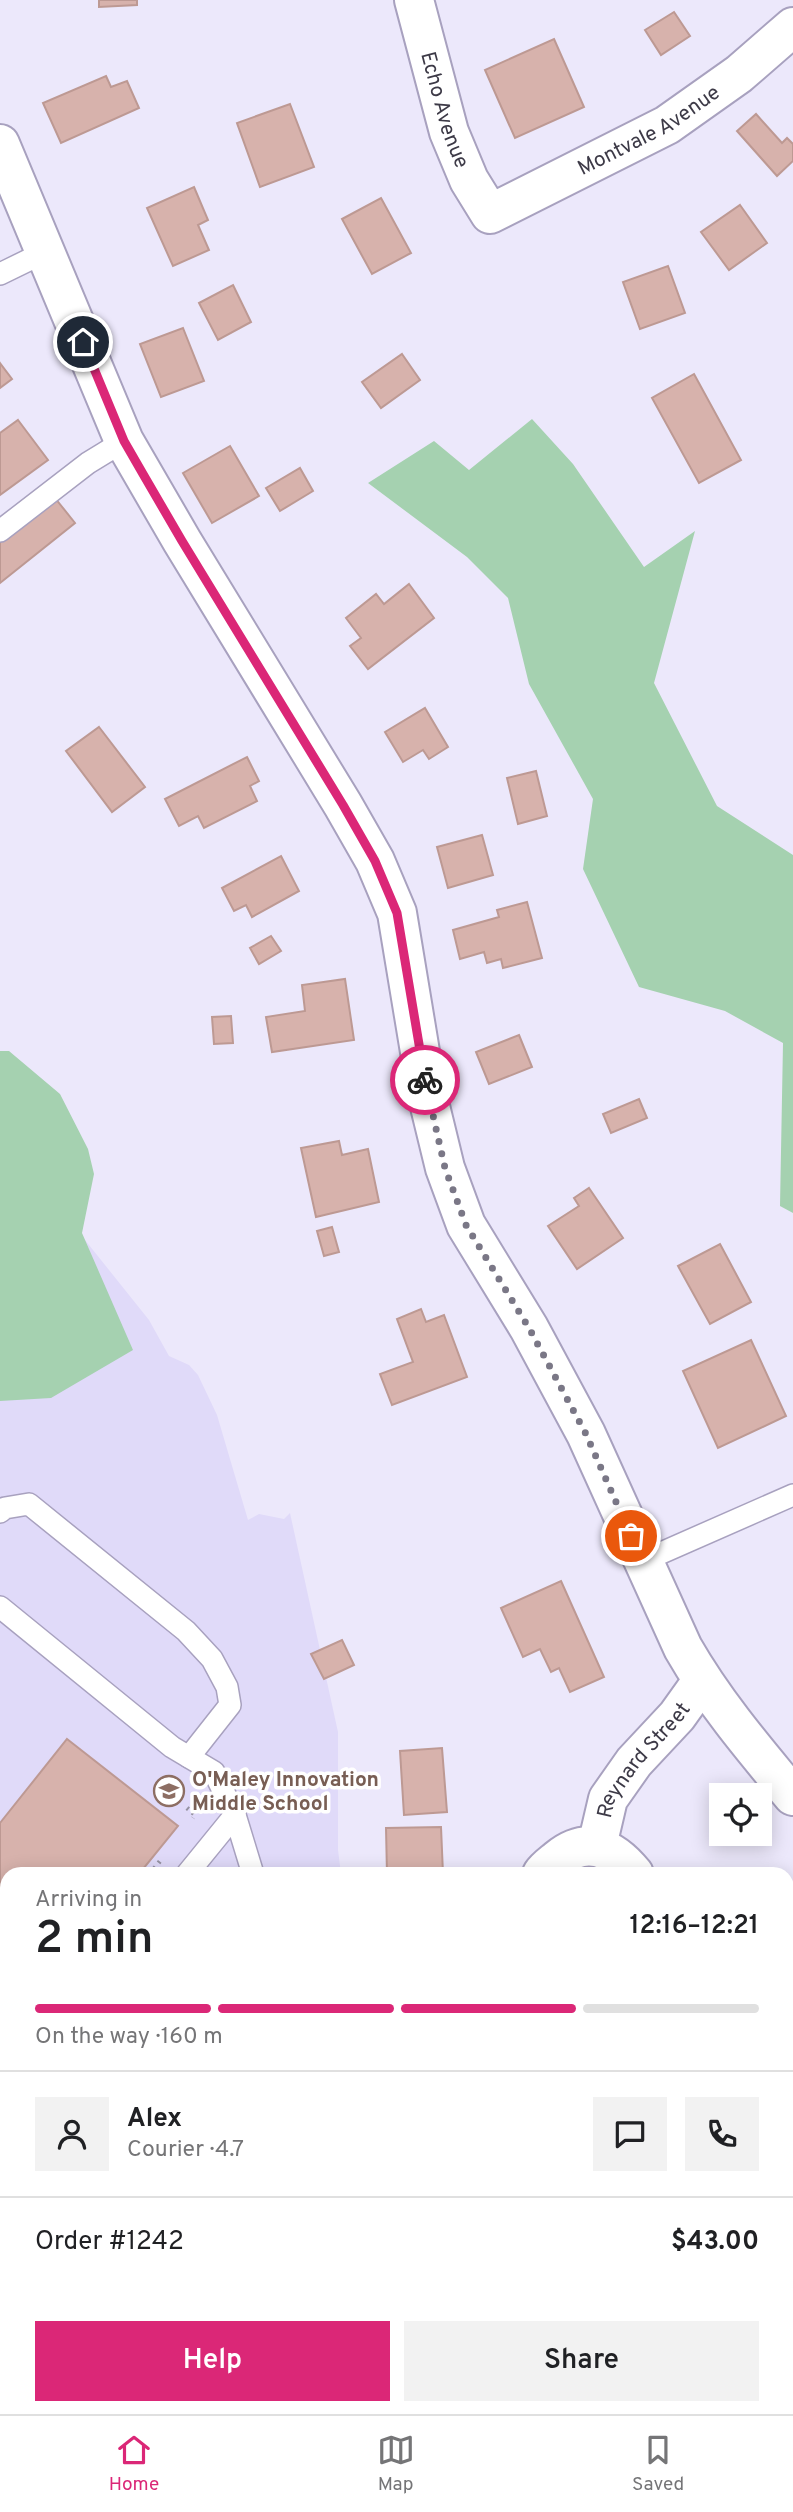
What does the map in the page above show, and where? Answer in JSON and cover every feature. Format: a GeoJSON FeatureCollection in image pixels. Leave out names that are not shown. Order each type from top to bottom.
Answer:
{"type":"FeatureCollection","features":[{"type":"Feature","properties":{"kind":"street","name":"Echo Avenue"},"geometry":{"type":"LineString","coordinates":[[414,0],[449,132],[470,180],[490,214]]}},
{"type":"Feature","properties":{"kind":"street","name":"Montvale Avenue"},"geometry":{"type":"LineString","coordinates":[[490,214],[667,125],[739,74],[793,27]]}},
{"type":"Feature","properties":{"kind":"street","name":"Reynard Street"},"geometry":{"type":"LineString","coordinates":[[0,144],[124,441],[375,861],[397,913],[427,1094],[445,1168],[466,1225],[529,1328],[586,1434],[665,1612],[702,1681],[745,1739],[793,1796]]}},
{"type":"Feature","properties":{"kind":"street","name":"Reynard Street"},"geometry":{"type":"LineString","coordinates":[[597,1846],[607,1799],[634,1762],[677,1716],[702,1681]]}},
{"type":"Feature","properties":{"kind":"street","name":"Reynard Street"},"geometry":{"type":"LineString","coordinates":[[550,1867],[569,1849],[597,1846],[620,1858],[628,1867]]}},
{"type":"Feature","properties":{"kind":"lane"},"geometry":{"type":"LineString","coordinates":[[0,274],[45,252]]}},
{"type":"Feature","properties":{"kind":"lane"},"geometry":{"type":"LineString","coordinates":[[0,531],[88,463],[124,441]]}},
{"type":"Feature","properties":{"kind":"lane"},"geometry":{"type":"LineString","coordinates":[[643,1561],[793,1495]]}},
{"type":"Feature","properties":{"kind":"lane"},"geometry":{"type":"LineString","coordinates":[[0,1512],[5,1508],[29,1504],[186,1631],[212,1658],[227,1687],[230,1705],[189,1757]]}},
{"type":"Feature","properties":{"kind":"lane"},"geometry":{"type":"LineString","coordinates":[[0,1607],[172,1747],[214,1772],[234,1815],[251,1867]]}},
{"type":"Feature","properties":{"kind":"lane"},"geometry":{"type":"LineString","coordinates":[[193,1867],[234,1815]]}},
{"type":"Feature","properties":{"kind":"shaded area","name":"O'Maley Innovation Middle School"},"geometry":{"type":"Polygon","coordinates":[[[73,1225],[149,1320],[169,1356],[189,1365],[198,1375],[217,1415],[248,1520],[259,1514],[284,1519],[290,1513],[338,1732],[340,1867],[0,1867],[0,1230],[73,1225]]]}},
{"type":"Feature","properties":{"kind":"green space"},"geometry":{"type":"Polygon","coordinates":[[[532,419],[573,464],[644,567],[695,531],[654,683],[717,806],[793,855],[793,1213],[780,1206],[783,1043],[725,1011],[639,987],[583,869],[593,799],[529,684],[508,598],[467,557],[368,483],[434,441],[469,470],[532,419]]]}},
{"type":"Feature","properties":{"kind":"green space"},"geometry":{"type":"Polygon","coordinates":[[[0,1051],[9,1051],[60,1094],[88,1149],[94,1174],[82,1233],[133,1350],[51,1398],[0,1401],[0,1051]]]}},
{"type":"Feature","properties":{"kind":"building"},"geometry":{"type":"Polygon","coordinates":[[[99,0],[137,0],[137,5],[99,7],[99,0]]]}},
{"type":"Feature","properties":{"kind":"building"},"geometry":{"type":"Polygon","coordinates":[[[674,12],[690,36],[661,55],[645,30],[674,12]]]}},
{"type":"Feature","properties":{"kind":"building"},"geometry":{"type":"Polygon","coordinates":[[[554,39],[584,107],[515,138],[485,70],[554,39]]]}},
{"type":"Feature","properties":{"kind":"building"},"geometry":{"type":"Polygon","coordinates":[[[106,76],[111,87],[127,81],[139,108],[61,143],[43,103],[106,76]]]}},
{"type":"Feature","properties":{"kind":"building"},"geometry":{"type":"Polygon","coordinates":[[[290,104],[314,167],[260,187],[237,123],[290,104]]]}},
{"type":"Feature","properties":{"kind":"building"},"geometry":{"type":"Polygon","coordinates":[[[756,114],[782,143],[787,138],[793,144],[793,161],[777,176],[737,131],[756,114]]]}},
{"type":"Feature","properties":{"kind":"building"},"geometry":{"type":"Polygon","coordinates":[[[194,187],[208,220],[198,225],[209,250],[173,266],[147,208],[194,187]]]}},
{"type":"Feature","properties":{"kind":"building"},"geometry":{"type":"Polygon","coordinates":[[[381,198],[411,253],[372,274],[342,219],[381,198]]]}},
{"type":"Feature","properties":{"kind":"building"},"geometry":{"type":"Polygon","coordinates":[[[740,205],[767,243],[729,270],[701,232],[740,205]]]}},
{"type":"Feature","properties":{"kind":"building"},"geometry":{"type":"Polygon","coordinates":[[[668,266],[685,313],[640,329],[623,282],[668,266]]]}},
{"type":"Feature","properties":{"kind":"building"},"geometry":{"type":"Polygon","coordinates":[[[233,285],[251,322],[218,340],[199,303],[233,285]]]}},
{"type":"Feature","properties":{"kind":"building"},"geometry":{"type":"Polygon","coordinates":[[[183,328],[204,381],[161,397],[140,344],[183,328]]]}},
{"type":"Feature","properties":{"kind":"building"},"geometry":{"type":"Polygon","coordinates":[[[402,354],[420,380],[381,408],[362,382],[402,354]]]}},
{"type":"Feature","properties":{"kind":"building"},"geometry":{"type":"Polygon","coordinates":[[[0,363],[12,379],[0,388],[0,363]]]}},
{"type":"Feature","properties":{"kind":"building"},"geometry":{"type":"Polygon","coordinates":[[[694,374],[741,460],[699,483],[652,398],[694,374]]]}},
{"type":"Feature","properties":{"kind":"building"},"geometry":{"type":"Polygon","coordinates":[[[18,420],[48,460],[0,495],[0,433],[18,420]]]}},
{"type":"Feature","properties":{"kind":"building"},"geometry":{"type":"Polygon","coordinates":[[[230,446],[259,496],[212,523],[183,473],[230,446]]]}},
{"type":"Feature","properties":{"kind":"building"},"geometry":{"type":"Polygon","coordinates":[[[300,468],[313,491],[280,511],[266,488],[300,468]]]}},
{"type":"Feature","properties":{"kind":"building"},"geometry":{"type":"Polygon","coordinates":[[[55,498],[75,523],[0,583],[0,542],[55,498]]]}},
{"type":"Feature","properties":{"kind":"building"},"geometry":{"type":"Polygon","coordinates":[[[409,584],[434,618],[368,669],[350,646],[361,638],[346,618],[376,594],[384,604],[409,584]]]}},
{"type":"Feature","properties":{"kind":"building"},"geometry":{"type":"Polygon","coordinates":[[[425,708],[448,747],[429,759],[423,750],[403,762],[385,732],[425,708]]]}},
{"type":"Feature","properties":{"kind":"building"},"geometry":{"type":"Polygon","coordinates":[[[99,727],[145,787],[112,812],[66,751],[99,727]]]}},
{"type":"Feature","properties":{"kind":"building"},"geometry":{"type":"Polygon","coordinates":[[[247,757],[259,781],[250,786],[257,801],[204,828],[198,816],[179,826],[165,799],[247,757]]]}},
{"type":"Feature","properties":{"kind":"building"},"geometry":{"type":"Polygon","coordinates":[[[536,771],[547,816],[518,824],[507,778],[536,771]]]}},
{"type":"Feature","properties":{"kind":"building"},"geometry":{"type":"Polygon","coordinates":[[[482,835],[493,875],[448,888],[437,847],[482,835]]]}},
{"type":"Feature","properties":{"kind":"building"},"geometry":{"type":"Polygon","coordinates":[[[281,856],[299,891],[252,917],[246,905],[234,911],[222,888],[281,856]]]}},
{"type":"Feature","properties":{"kind":"building"},"geometry":{"type":"Polygon","coordinates":[[[527,902],[542,958],[503,968],[501,959],[487,963],[484,952],[460,959],[453,930],[499,917],[497,910],[527,902]]]}},
{"type":"Feature","properties":{"kind":"building"},"geometry":{"type":"Polygon","coordinates":[[[271,936],[281,951],[259,964],[250,948],[271,936]]]}},
{"type":"Feature","properties":{"kind":"building"},"geometry":{"type":"Polygon","coordinates":[[[345,979],[354,1040],[272,1052],[266,1017],[305,1011],[302,985],[345,979]]]}},
{"type":"Feature","properties":{"kind":"building"},"geometry":{"type":"Polygon","coordinates":[[[231,1016],[233,1043],[214,1044],[212,1017],[231,1016]]]}},
{"type":"Feature","properties":{"kind":"building"},"geometry":{"type":"Polygon","coordinates":[[[519,1035],[532,1067],[489,1084],[476,1052],[519,1035]]]}},
{"type":"Feature","properties":{"kind":"building"},"geometry":{"type":"Polygon","coordinates":[[[639,1099],[647,1118],[611,1133],[603,1114],[639,1099]]]}},
{"type":"Feature","properties":{"kind":"building"},"geometry":{"type":"Polygon","coordinates":[[[339,1141],[342,1155],[368,1149],[379,1202],[316,1217],[301,1148],[339,1141]]]}},
{"type":"Feature","properties":{"kind":"building"},"geometry":{"type":"Polygon","coordinates":[[[589,1188],[623,1238],[577,1269],[548,1226],[579,1206],[574,1198],[589,1188]]]}},
{"type":"Feature","properties":{"kind":"building"},"geometry":{"type":"Polygon","coordinates":[[[332,1227],[339,1252],[324,1256],[317,1231],[332,1227]]]}},
{"type":"Feature","properties":{"kind":"building"},"geometry":{"type":"Polygon","coordinates":[[[720,1244],[751,1302],[710,1324],[678,1266],[720,1244]]]}},
{"type":"Feature","properties":{"kind":"building"},"geometry":{"type":"Polygon","coordinates":[[[421,1309],[426,1322],[444,1315],[467,1377],[392,1405],[380,1374],[413,1362],[397,1319],[421,1309]]]}},
{"type":"Feature","properties":{"kind":"building"},"geometry":{"type":"Polygon","coordinates":[[[751,1340],[786,1416],[718,1448],[683,1371],[751,1340]]]}},
{"type":"Feature","properties":{"kind":"building"},"geometry":{"type":"Polygon","coordinates":[[[561,1581],[604,1677],[570,1692],[559,1668],[551,1672],[540,1649],[523,1657],[501,1608],[561,1581]]]}},
{"type":"Feature","properties":{"kind":"building"},"geometry":{"type":"Polygon","coordinates":[[[342,1640],[354,1665],[324,1679],[311,1654],[342,1640]]]}},
{"type":"Feature","properties":{"kind":"building"},"geometry":{"type":"Polygon","coordinates":[[[67,1739],[178,1826],[145,1867],[0,1867],[0,1823],[67,1739]]]}},
{"type":"Feature","properties":{"kind":"building"},"geometry":{"type":"Polygon","coordinates":[[[442,1748],[447,1812],[404,1815],[400,1751],[442,1748]]]}},
{"type":"Feature","properties":{"kind":"building"},"geometry":{"type":"Polygon","coordinates":[[[441,1827],[443,1867],[387,1867],[386,1828],[441,1827]]]}},
{"type":"Feature","properties":{"kind":"way so far"},"geometry":{"type":"LineString","coordinates":[[425,1080],[445,1168],[466,1225],[529,1328],[586,1434],[631,1536]]}},
{"type":"Feature","properties":{"kind":"place","name":"O'Maley Innovation Middle School"},"geometry":{"type":"Point","coordinates":[169,1791]}},
{"type":"Feature","properties":{"kind":"route"},"geometry":{"type":"LineString","coordinates":[[83,342],[124,441],[375,861],[397,913],[425,1080]]}}]}
